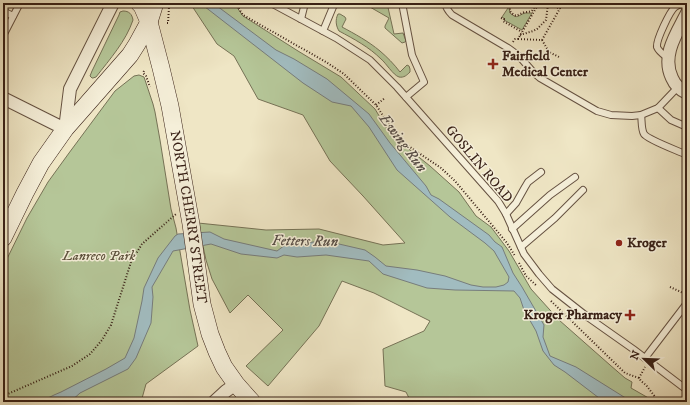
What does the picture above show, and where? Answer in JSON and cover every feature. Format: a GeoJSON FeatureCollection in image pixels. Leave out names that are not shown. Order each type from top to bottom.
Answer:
{"type":"FeatureCollection","features":[{"type":"Feature","properties":{"kind":"main road","name":"NORTH CHERRY STREET"},"geometry":{"type":"LineString","coordinates":[[139,3],[142,6],[149,22],[162,68],[191,224],[202,304],[210,334],[224,367],[236,384],[252,402]]}},
{"type":"Feature","properties":{"kind":"main road"},"geometry":{"type":"LineString","coordinates":[[3,238],[41,163],[65,129],[130,55],[149,22],[155,3]]}},
{"type":"Feature","properties":{"kind":"street"},"geometry":{"type":"LineString","coordinates":[[3,98],[65,129],[70,89],[112,3]]}},
{"type":"Feature","properties":{"kind":"street"},"geometry":{"type":"LineString","coordinates":[[683,90],[674,81],[670,73],[668,58],[671,46],[687,13]]}},
{"type":"Feature","properties":{"kind":"street"},"geometry":{"type":"LineString","coordinates":[[214,402],[226,390],[236,384]]}},
{"type":"Feature","properties":{"kind":"lane"},"geometry":{"type":"LineString","coordinates":[[3,36],[20,3]]}},
{"type":"Feature","properties":{"kind":"lane","name":"GOSLIN ROAD"},"geometry":{"type":"LineString","coordinates":[[271,3],[323,31],[370,60],[397,87],[498,201],[506,214],[524,254],[552,289],[687,390]]}},
{"type":"Feature","properties":{"kind":"lane"},"geometry":{"type":"LineString","coordinates":[[301,19],[305,3]]}},
{"type":"Feature","properties":{"kind":"lane"},"geometry":{"type":"LineString","coordinates":[[323,31],[334,3]]}},
{"type":"Feature","properties":{"kind":"lane"},"geometry":{"type":"LineString","coordinates":[[402,3],[412,55],[424,82],[406,97]]}},
{"type":"Feature","properties":{"kind":"lane"},"geometry":{"type":"LineString","coordinates":[[445,3],[448,11],[452,15],[508,48],[519,56],[540,78],[597,111],[611,115],[641,115],[658,108],[683,90]]}},
{"type":"Feature","properties":{"kind":"lane"},"geometry":{"type":"LineString","coordinates":[[668,58],[658,49],[658,40],[674,7],[680,4],[687,4]]}},
{"type":"Feature","properties":{"kind":"lane"},"geometry":{"type":"LineString","coordinates":[[3,11],[13,16]]}},
{"type":"Feature","properties":{"kind":"lane"},"geometry":{"type":"LineString","coordinates":[[658,108],[671,120],[687,127]]}},
{"type":"Feature","properties":{"kind":"lane"},"geometry":{"type":"LineString","coordinates":[[641,115],[645,135],[687,155]]}},
{"type":"Feature","properties":{"kind":"lane"},"geometry":{"type":"LineString","coordinates":[[506,214],[516,203],[528,182],[541,172]]}},
{"type":"Feature","properties":{"kind":"lane"},"geometry":{"type":"LineString","coordinates":[[512,229],[550,196],[575,178]]}},
{"type":"Feature","properties":{"kind":"lane"},"geometry":{"type":"LineString","coordinates":[[521,247],[555,218],[584,190]]}},
{"type":"Feature","properties":{"kind":"lane"},"geometry":{"type":"LineString","coordinates":[[646,359],[687,303]]}},
{"type":"Feature","properties":{"kind":"path"},"geometry":{"type":"LineString","coordinates":[[167,23],[169,3]]}},
{"type":"Feature","properties":{"kind":"path"},"geometry":{"type":"LineString","coordinates":[[236,3],[243,15],[344,74],[376,105],[401,141],[441,168],[455,181],[506,243],[526,276],[537,286]]}},
{"type":"Feature","properties":{"kind":"path"},"geometry":{"type":"LineString","coordinates":[[512,3],[510,6],[510,11],[513,15],[517,16],[532,11],[538,3]]}},
{"type":"Feature","properties":{"kind":"path"},"geometry":{"type":"LineString","coordinates":[[538,3],[518,39],[542,40]]}},
{"type":"Feature","properties":{"kind":"path"},"geometry":{"type":"LineString","coordinates":[[542,40],[563,3]]}},
{"type":"Feature","properties":{"kind":"path"},"geometry":{"type":"LineString","coordinates":[[520,35],[537,29],[546,20],[548,4],[560,9]]}},
{"type":"Feature","properties":{"kind":"path"},"geometry":{"type":"LineString","coordinates":[[501,18],[504,19],[503,21],[522,32]]}},
{"type":"Feature","properties":{"kind":"path"},"geometry":{"type":"LineString","coordinates":[[542,40],[549,52],[559,56]]}},
{"type":"Feature","properties":{"kind":"path"},"geometry":{"type":"LineString","coordinates":[[144,71],[151,88]]}},
{"type":"Feature","properties":{"kind":"path"},"geometry":{"type":"LineString","coordinates":[[376,105],[384,98]]}},
{"type":"Feature","properties":{"kind":"path"},"geometry":{"type":"LineString","coordinates":[[3,396],[72,366],[90,354],[102,340],[110,325],[134,257],[142,244],[176,213]]}},
{"type":"Feature","properties":{"kind":"path"},"geometry":{"type":"LineString","coordinates":[[127,252],[134,257]]}},
{"type":"Feature","properties":{"kind":"path"},"geometry":{"type":"LineString","coordinates":[[670,287],[683,293]]}},
{"type":"Feature","properties":{"kind":"path"},"geometry":{"type":"LineString","coordinates":[[548,297],[625,373],[639,378],[659,402]]}},
{"type":"Feature","properties":{"kind":"path"},"geometry":{"type":"LineString","coordinates":[[639,378],[646,359]]}},
{"type":"Feature","properties":{"kind":"green space"},"geometry":{"type":"Polygon","coordinates":[[[190,3],[234,3],[243,16],[341,77],[375,109],[390,134],[430,166],[459,192],[476,216],[491,227],[509,251],[531,289],[559,320],[625,378],[632,382],[631,388],[654,402],[411,402],[406,392],[385,386],[383,349],[424,331],[430,321],[374,293],[342,281],[319,326],[268,386],[246,366],[283,330],[248,295],[230,313],[212,279],[206,260],[198,223],[266,230],[319,229],[383,245],[405,243],[330,161],[303,115],[258,99],[234,56],[217,44],[190,3]]]}},
{"type":"Feature","properties":{"kind":"green space"},"geometry":{"type":"Polygon","coordinates":[[[363,3],[387,3],[394,34],[403,33],[406,41],[402,43],[385,28],[389,18],[363,3]]]}},
{"type":"Feature","properties":{"kind":"green space"},"geometry":{"type":"Polygon","coordinates":[[[510,5],[510,13],[515,16],[525,13],[532,13],[522,30],[504,20],[505,19],[502,17],[510,5]]]}},
{"type":"Feature","properties":{"kind":"green space"},"geometry":{"type":"Polygon","coordinates":[[[120,12],[129,12],[132,16],[133,20],[130,28],[112,57],[96,77],[92,78],[90,76],[92,71],[120,12]]]}},
{"type":"Feature","properties":{"kind":"green space"},"geometry":{"type":"Polygon","coordinates":[[[338,14],[346,19],[342,27],[375,47],[388,58],[400,72],[407,65],[409,66],[410,72],[404,77],[397,76],[371,51],[356,40],[339,31],[336,23],[338,14]]]}},
{"type":"Feature","properties":{"kind":"green space","name":"Lanreco Park"},"geometry":{"type":"Polygon","coordinates":[[[139,75],[144,77],[155,112],[171,209],[176,228],[190,310],[198,346],[146,384],[141,402],[3,402],[3,267],[27,218],[48,182],[115,91],[134,76],[139,75]]]}},
{"type":"Feature","properties":{"kind":"water"},"geometry":{"type":"Polygon","coordinates":[[[200,3],[213,3],[276,50],[327,79],[369,114],[390,143],[426,186],[431,195],[439,199],[489,235],[502,247],[513,273],[544,325],[543,337],[550,356],[576,367],[632,402],[612,402],[599,398],[554,365],[543,351],[536,331],[524,310],[520,298],[514,291],[427,288],[383,274],[369,261],[326,255],[297,257],[284,255],[277,258],[241,254],[211,244],[173,251],[152,287],[153,297],[151,323],[136,358],[128,369],[80,393],[70,402],[45,402],[46,399],[125,358],[134,338],[144,288],[158,258],[178,234],[210,232],[224,239],[277,251],[285,245],[326,241],[365,250],[386,266],[417,270],[445,276],[471,285],[483,287],[496,287],[504,285],[508,282],[509,277],[494,251],[450,217],[397,170],[369,127],[351,106],[332,102],[303,83],[200,3]]]}},
{"type":"Feature","properties":{"kind":"place","name":"Fairfield Medical Center"},"geometry":{"type":"Point","coordinates":[493,64]}},
{"type":"Feature","properties":{"kind":"place","name":"Kroger"},"geometry":{"type":"Point","coordinates":[619,243]}},
{"type":"Feature","properties":{"kind":"place","name":"Kroger Pharmacy"},"geometry":{"type":"Point","coordinates":[630,315]}},
{"type":"Feature","properties":{"kind":"water label","name":"Ewing Run"},"geometry":{"type":"Point","coordinates":[403,143]}},
{"type":"Feature","properties":{"kind":"water label","name":"Fetters Run"},"geometry":{"type":"Point","coordinates":[305,241]}}]}
